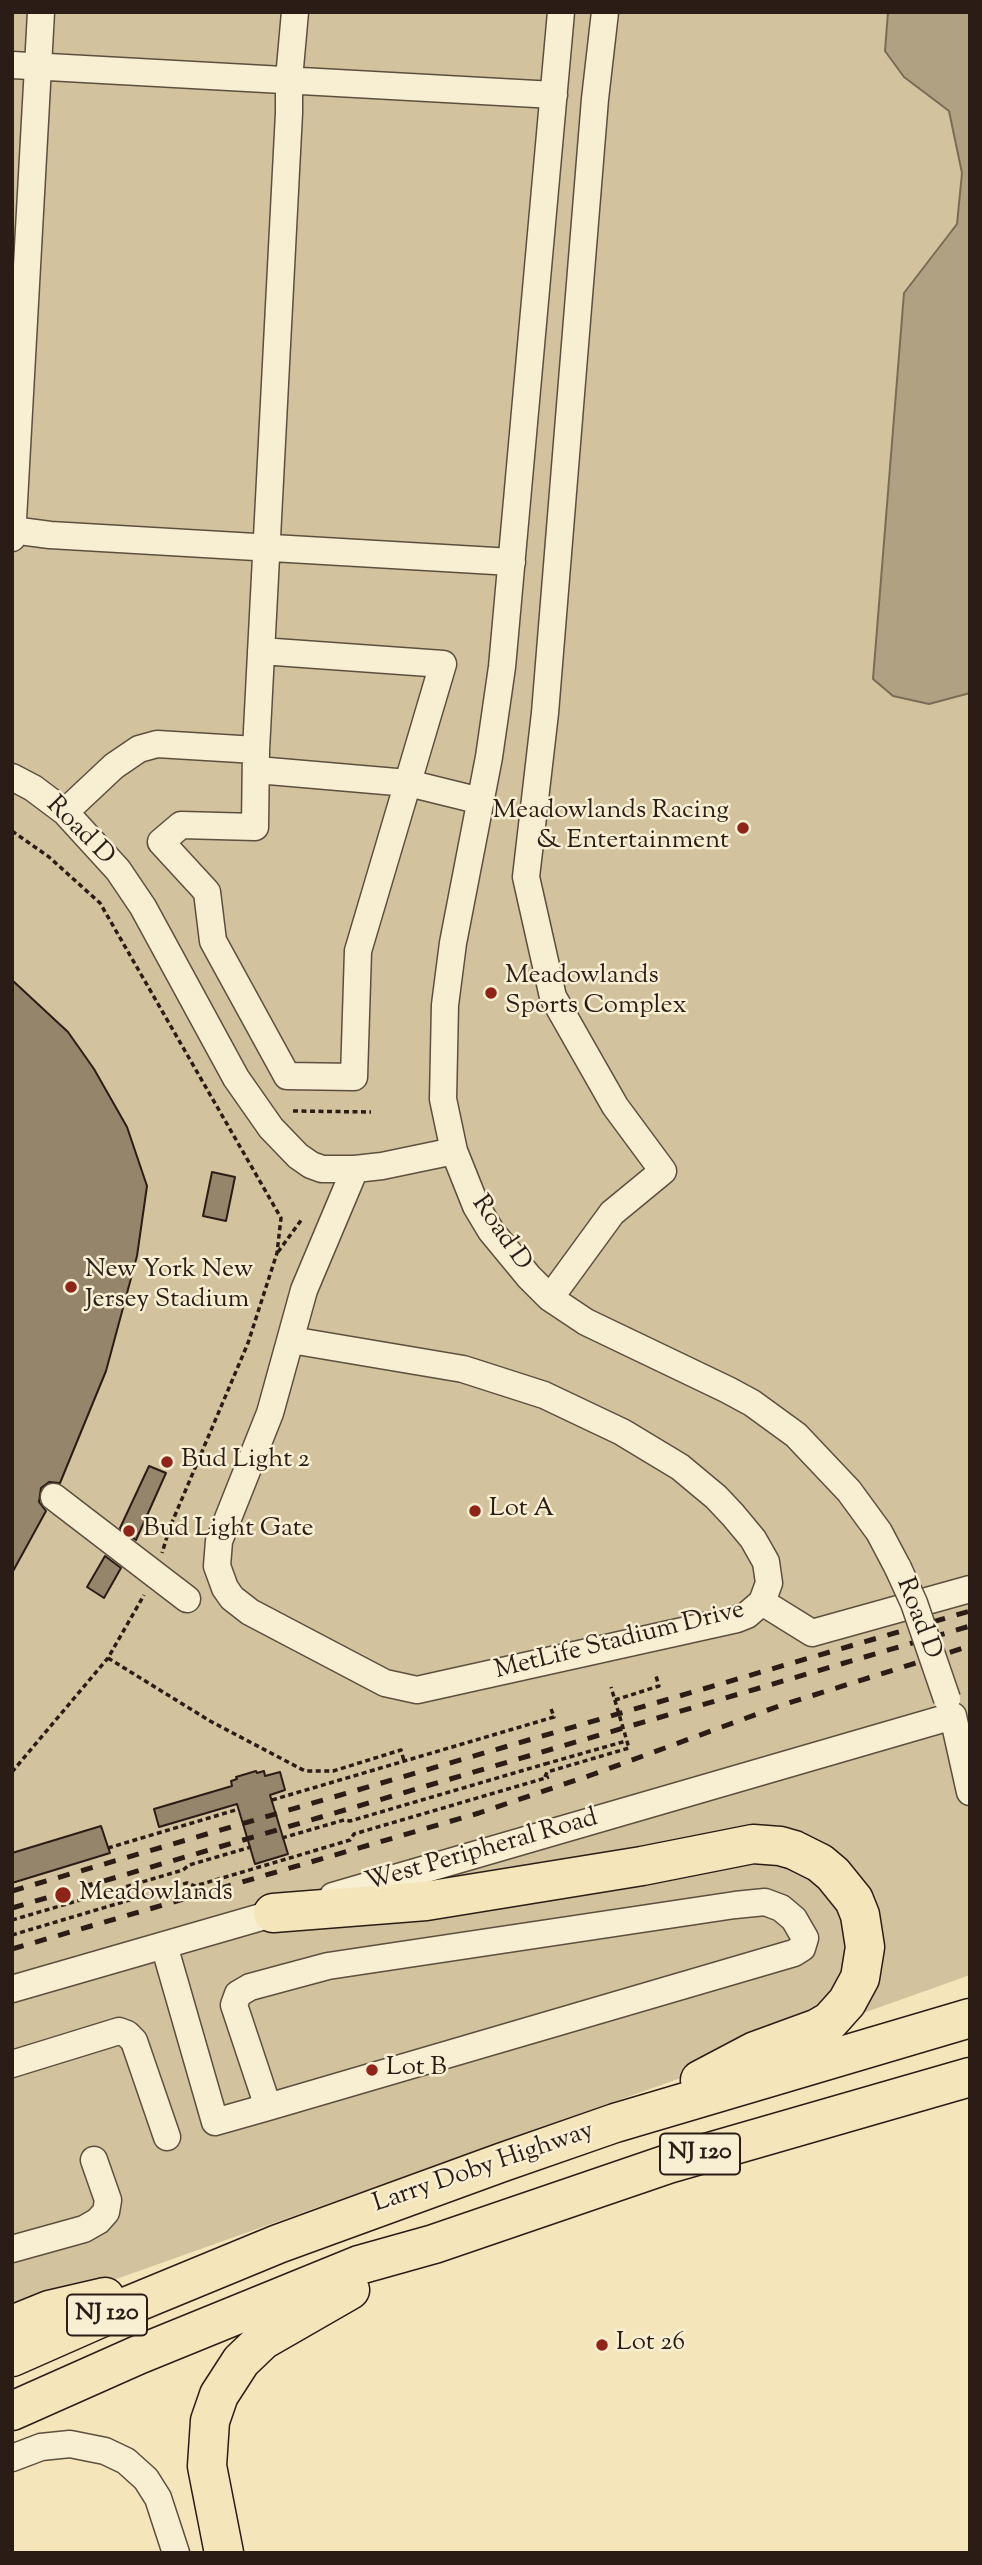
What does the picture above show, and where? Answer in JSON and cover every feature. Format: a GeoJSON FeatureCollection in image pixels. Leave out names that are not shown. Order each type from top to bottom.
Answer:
{"type":"FeatureCollection","features":[{"type":"Feature","properties":{"kind":"highway"},"geometry":{"type":"LineString","coordinates":[[272,1913],[426,1901],[642,1866],[753,1844],[780,1846],[820,1863],[833,1874],[854,1900],[860,1915],[865,1947],[860,1978],[839,2011],[818,2028],[755,2051],[615,2123]]}},
{"type":"Feature","properties":{"kind":"highway","name":"Larry Doby Highway"},"geometry":{"type":"LineString","coordinates":[[12,2357],[203,2275],[366,2211],[615,2123],[965,2018]]}},
{"type":"Feature","properties":{"kind":"highway","name":"Larry Doby Highway"},"geometry":{"type":"LineString","coordinates":[[12,2411],[138,2355],[359,2265],[434,2244],[668,2164],[970,2077]]}},
{"type":"Feature","properties":{"kind":"highway"},"geometry":{"type":"LineString","coordinates":[[224,2553],[209,2480],[208,2436],[213,2407],[233,2371],[250,2351],[276,2331],[434,2244]]}},
{"type":"Feature","properties":{"kind":"highway"},"geometry":{"type":"LineString","coordinates":[[12,2325],[49,2310],[203,2275]]}},
{"type":"Feature","properties":{"kind":"street"},"geometry":{"type":"LineString","coordinates":[[12,538],[25,66],[41,12]]}},
{"type":"Feature","properties":{"kind":"street"},"geometry":{"type":"LineString","coordinates":[[261,650],[443,664],[358,951],[354,1077],[287,1076],[213,941],[207,892],[161,842],[181,825],[255,827],[256,760],[261,650],[266,547],[289,79],[295,12]]}},
{"type":"Feature","properties":{"kind":"street"},"geometry":{"type":"LineString","coordinates":[[454,1151],[443,1099],[445,1005],[453,943],[481,801],[502,667],[561,12]]}},
{"type":"Feature","properties":{"kind":"street"},"geometry":{"type":"LineString","coordinates":[[550,1298],[612,1213],[663,1171],[615,1107],[553,997],[526,877],[545,713],[595,99],[605,12]]}},
{"type":"Feature","properties":{"kind":"street"},"geometry":{"type":"LineString","coordinates":[[25,66],[554,95]]}},
{"type":"Feature","properties":{"kind":"street"},"geometry":{"type":"LineString","coordinates":[[12,530],[50,535],[512,562]]}},
{"type":"Feature","properties":{"kind":"street"},"geometry":{"type":"LineString","coordinates":[[65,812],[114,766],[139,749],[157,744],[408,783],[481,801]]}},
{"type":"Feature","properties":{"kind":"street","name":"Road D"},"geometry":{"type":"LineString","coordinates":[[12,777],[65,812],[118,870],[143,907],[236,1078],[271,1128],[298,1156],[311,1165],[330,1170],[382,1166],[454,1151],[472,1197],[491,1231],[528,1277],[550,1298],[586,1322],[729,1390],[796,1435],[849,1491],[879,1532],[914,1603],[970,1760]]}},
{"type":"Feature","properties":{"kind":"street","name":"MetLife Stadium Drive"},"geometry":{"type":"LineString","coordinates":[[291,1340],[473,1372],[544,1395],[622,1432],[699,1481],[733,1515],[766,1562],[769,1583],[762,1602],[747,1615],[737,1619],[416,1690],[385,1683],[250,1612],[232,1598],[217,1566],[219,1541],[270,1413],[304,1290],[355,1169]]}},
{"type":"Feature","properties":{"kind":"street"},"geometry":{"type":"LineString","coordinates":[[54,1497],[187,1599]]}},
{"type":"Feature","properties":{"kind":"street"},"geometry":{"type":"LineString","coordinates":[[762,1602],[812,1633],[970,1589]]}},
{"type":"Feature","properties":{"kind":"street"},"geometry":{"type":"LineString","coordinates":[[950,1707],[970,1792]]}},
{"type":"Feature","properties":{"kind":"street","name":"West Peripheral Road"},"geometry":{"type":"LineString","coordinates":[[12,1989],[950,1707]]}},
{"type":"Feature","properties":{"kind":"street"},"geometry":{"type":"LineString","coordinates":[[164,1945],[215,2122],[268,2107],[794,1954],[802,1948],[805,1938],[794,1919],[781,1908],[765,1902],[328,1966],[250,1987],[238,1994],[234,2004],[268,2107]]}},
{"type":"Feature","properties":{"kind":"street"},"geometry":{"type":"LineString","coordinates":[[12,2064],[119,2031],[127,2034],[134,2041],[167,2137]]}},
{"type":"Feature","properties":{"kind":"street"},"geometry":{"type":"LineString","coordinates":[[12,2249],[84,2229],[98,2221],[106,2212],[108,2200],[94,2160]]}},
{"type":"Feature","properties":{"kind":"street"},"geometry":{"type":"LineString","coordinates":[[12,2458],[41,2447],[69,2444],[105,2451],[126,2461],[146,2479],[158,2498],[176,2553]]}},
{"type":"Feature","properties":{"kind":"path"},"geometry":{"type":"LineString","coordinates":[[12,831],[48,857],[100,903],[281,1218],[277,1253],[248,1343],[170,1527],[155,1575],[108,1658],[12,1772]]}},
{"type":"Feature","properties":{"kind":"path"},"geometry":{"type":"LineString","coordinates":[[293,1111],[371,1112]]}},
{"type":"Feature","properties":{"kind":"path"},"geometry":{"type":"LineString","coordinates":[[277,1253],[302,1219]]}},
{"type":"Feature","properties":{"kind":"path"},"geometry":{"type":"LineString","coordinates":[[108,1658],[210,1721],[305,1771],[333,1771],[401,1750],[404,1761]]}},
{"type":"Feature","properties":{"kind":"path"},"geometry":{"type":"LineString","coordinates":[[614,1700],[659,1686],[656,1675]]}},
{"type":"Feature","properties":{"kind":"path"},"geometry":{"type":"LineString","coordinates":[[348,1833],[354,1834],[546,1778],[547,1772],[629,1748],[611,1687]]}},
{"type":"Feature","properties":{"kind":"path"},"geometry":{"type":"LineString","coordinates":[[272,1800],[554,1717],[550,1706]]}},
{"type":"Feature","properties":{"kind":"path"},"geometry":{"type":"LineString","coordinates":[[282,1838],[627,1741]]}},
{"type":"Feature","properties":{"kind":"path"},"geometry":{"type":"LineString","coordinates":[[108,1848],[239,1809]]}},
{"type":"Feature","properties":{"kind":"path"},"geometry":{"type":"LineString","coordinates":[[346,1827],[350,1821]]}},
{"type":"Feature","properties":{"kind":"path"},"geometry":{"type":"LineString","coordinates":[[187,1884],[195,1886],[260,1867],[350,1840],[354,1834]]}},
{"type":"Feature","properties":{"kind":"path"},"geometry":{"type":"LineString","coordinates":[[12,1920],[183,1870],[251,1847]]}},
{"type":"Feature","properties":{"kind":"path"},"geometry":{"type":"LineString","coordinates":[[183,1870],[191,1873]]}},
{"type":"Feature","properties":{"kind":"path"},"geometry":{"type":"LineString","coordinates":[[12,1935],[187,1884],[193,1879]]}},
{"type":"Feature","properties":{"kind":"shaded area","name":"Meadowlands Sports Complex"},"geometry":{"type":"Polygon","coordinates":[[[12,12],[970,12],[970,1975],[49,2303],[12,2321],[12,12]]]}},
{"type":"Feature","properties":{"kind":"shaded area"},"geometry":{"type":"Polygon","coordinates":[[[888,12],[970,12],[970,693],[929,704],[893,696],[873,679],[904,293],[957,224],[962,173],[949,111],[904,77],[885,51],[888,12]]]}},
{"type":"Feature","properties":{"kind":"building","name":"New York New Jersey Stadium"},"geometry":{"type":"Polygon","coordinates":[[[12,980],[68,1032],[94,1069],[127,1127],[147,1186],[137,1256],[106,1371],[60,1483],[49,1482],[41,1488],[39,1502],[46,1511],[12,1573],[12,980]]]}},
{"type":"Feature","properties":{"kind":"building"},"geometry":{"type":"Polygon","coordinates":[[[212,1172],[235,1177],[226,1221],[203,1216],[212,1172]]]}},
{"type":"Feature","properties":{"kind":"building"},"geometry":{"type":"Polygon","coordinates":[[[149,1466],[166,1473],[136,1540],[120,1528],[149,1466]]]}},
{"type":"Feature","properties":{"kind":"building"},"geometry":{"type":"Polygon","coordinates":[[[105,1556],[121,1568],[104,1598],[87,1587],[105,1556]]]}},
{"type":"Feature","properties":{"kind":"building"},"geometry":{"type":"Polygon","coordinates":[[[264,1771],[265,1776],[280,1772],[285,1790],[270,1795],[288,1854],[255,1864],[237,1804],[159,1827],[154,1809],[232,1786],[231,1781],[237,1779],[236,1777],[264,1771]]]}},
{"type":"Feature","properties":{"kind":"building"},"geometry":{"type":"Polygon","coordinates":[[[101,1826],[110,1853],[12,1883],[12,1853],[101,1826]]]}},
{"type":"Feature","properties":{"kind":"railway"},"geometry":{"type":"LineString","coordinates":[[12,1891],[970,1611]]}},
{"type":"Feature","properties":{"kind":"railway"},"geometry":{"type":"LineString","coordinates":[[12,1908],[970,1626]]}},
{"type":"Feature","properties":{"kind":"railway"},"geometry":{"type":"LineString","coordinates":[[12,1949],[479,1813],[779,1706],[970,1646]]}},
{"type":"Feature","properties":{"kind":"place","name":"Meadowlands Racing & Entertainment"},"geometry":{"type":"Point","coordinates":[743,828]}},
{"type":"Feature","properties":{"kind":"place","name":"Meadowlands Sports Complex"},"geometry":{"type":"Point","coordinates":[491,993]}},
{"type":"Feature","properties":{"kind":"place","name":"New York New Jersey Stadium"},"geometry":{"type":"Point","coordinates":[71,1287]}},
{"type":"Feature","properties":{"kind":"place","name":"Bud Light 2"},"geometry":{"type":"Point","coordinates":[167,1462]}},
{"type":"Feature","properties":{"kind":"place","name":"Lot A"},"geometry":{"type":"Point","coordinates":[475,1511]}},
{"type":"Feature","properties":{"kind":"place","name":"Bud Light Gate"},"geometry":{"type":"Point","coordinates":[129,1531]}},
{"type":"Feature","properties":{"kind":"place","name":"Meadowlands"},"geometry":{"type":"Point","coordinates":[63,1895]}},
{"type":"Feature","properties":{"kind":"place","name":"Lot B"},"geometry":{"type":"Point","coordinates":[372,2070]}},
{"type":"Feature","properties":{"kind":"place","name":"Lot 26"},"geometry":{"type":"Point","coordinates":[602,2345]}}]}
